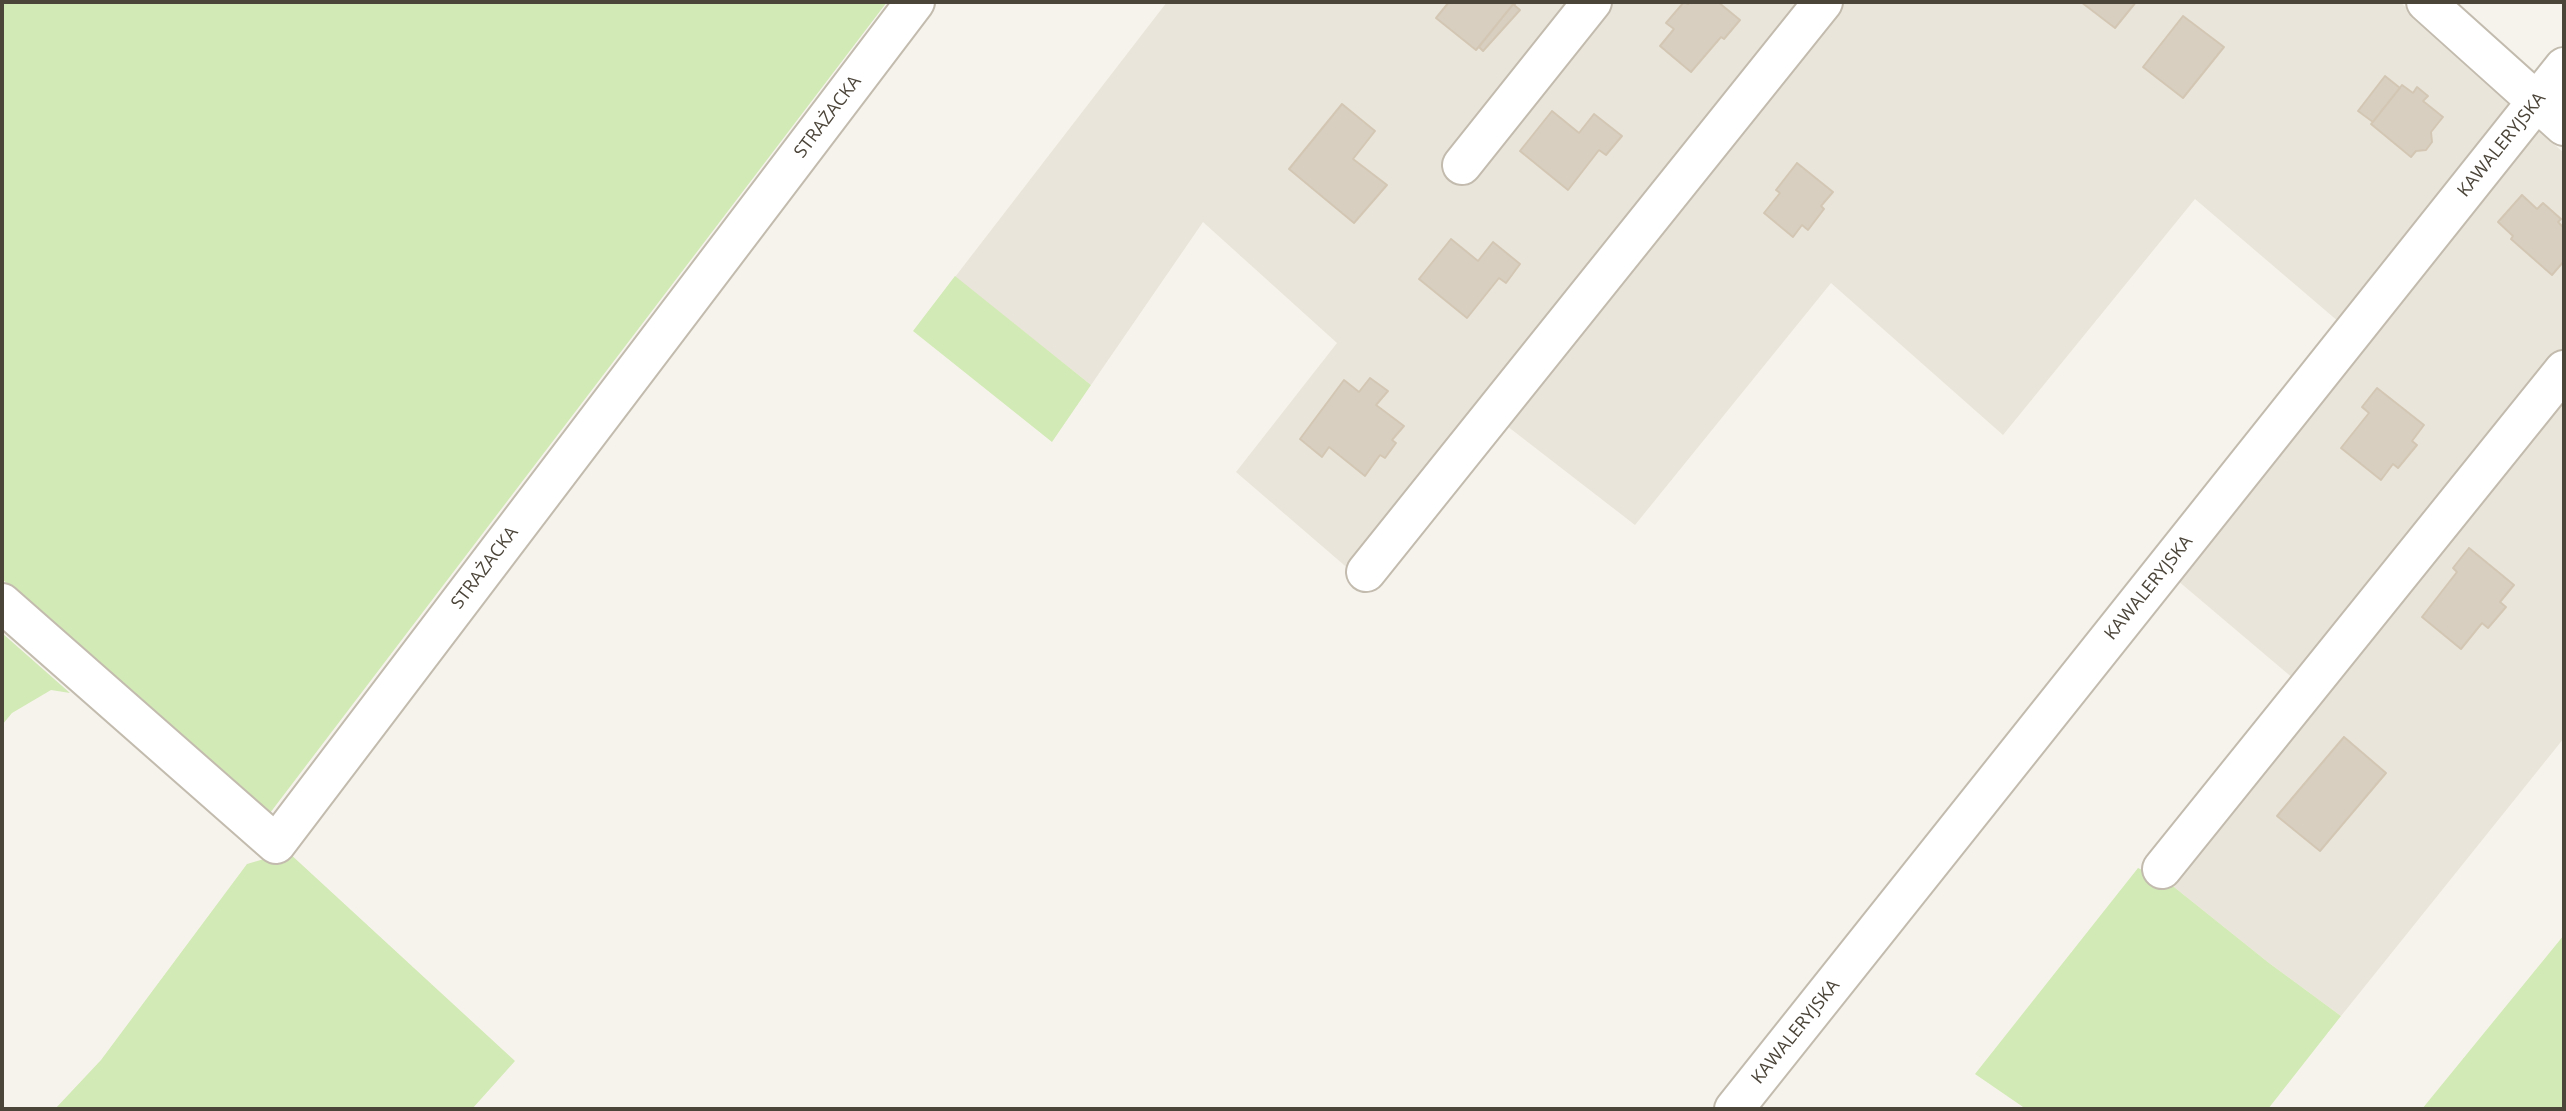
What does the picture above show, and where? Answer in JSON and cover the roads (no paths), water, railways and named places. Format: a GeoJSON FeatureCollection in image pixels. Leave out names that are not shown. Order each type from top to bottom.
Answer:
{"type":"FeatureCollection","features":[{"type":"Feature","properties":{"kind":"street","name":"STRAŻACKA"},"geometry":{"type":"LineString","coordinates":[[2,603],[276,844],[915,2]]}},
{"type":"Feature","properties":{"kind":"street"},"geometry":{"type":"LineString","coordinates":[[1462,165],[1592,2]]}},
{"type":"Feature","properties":{"kind":"street"},"geometry":{"type":"LineString","coordinates":[[1366,572],[1823,2]]}},
{"type":"Feature","properties":{"kind":"street"},"geometry":{"type":"LineString","coordinates":[[2426,2],[2551,114]]}},
{"type":"Feature","properties":{"kind":"street","name":"KAWALERYJSKA"},"geometry":{"type":"LineString","coordinates":[[1734,1109],[2551,114],[2564,67]]}},
{"type":"Feature","properties":{"kind":"street"},"geometry":{"type":"LineString","coordinates":[[2162,869],[2564,370]]}}]}
